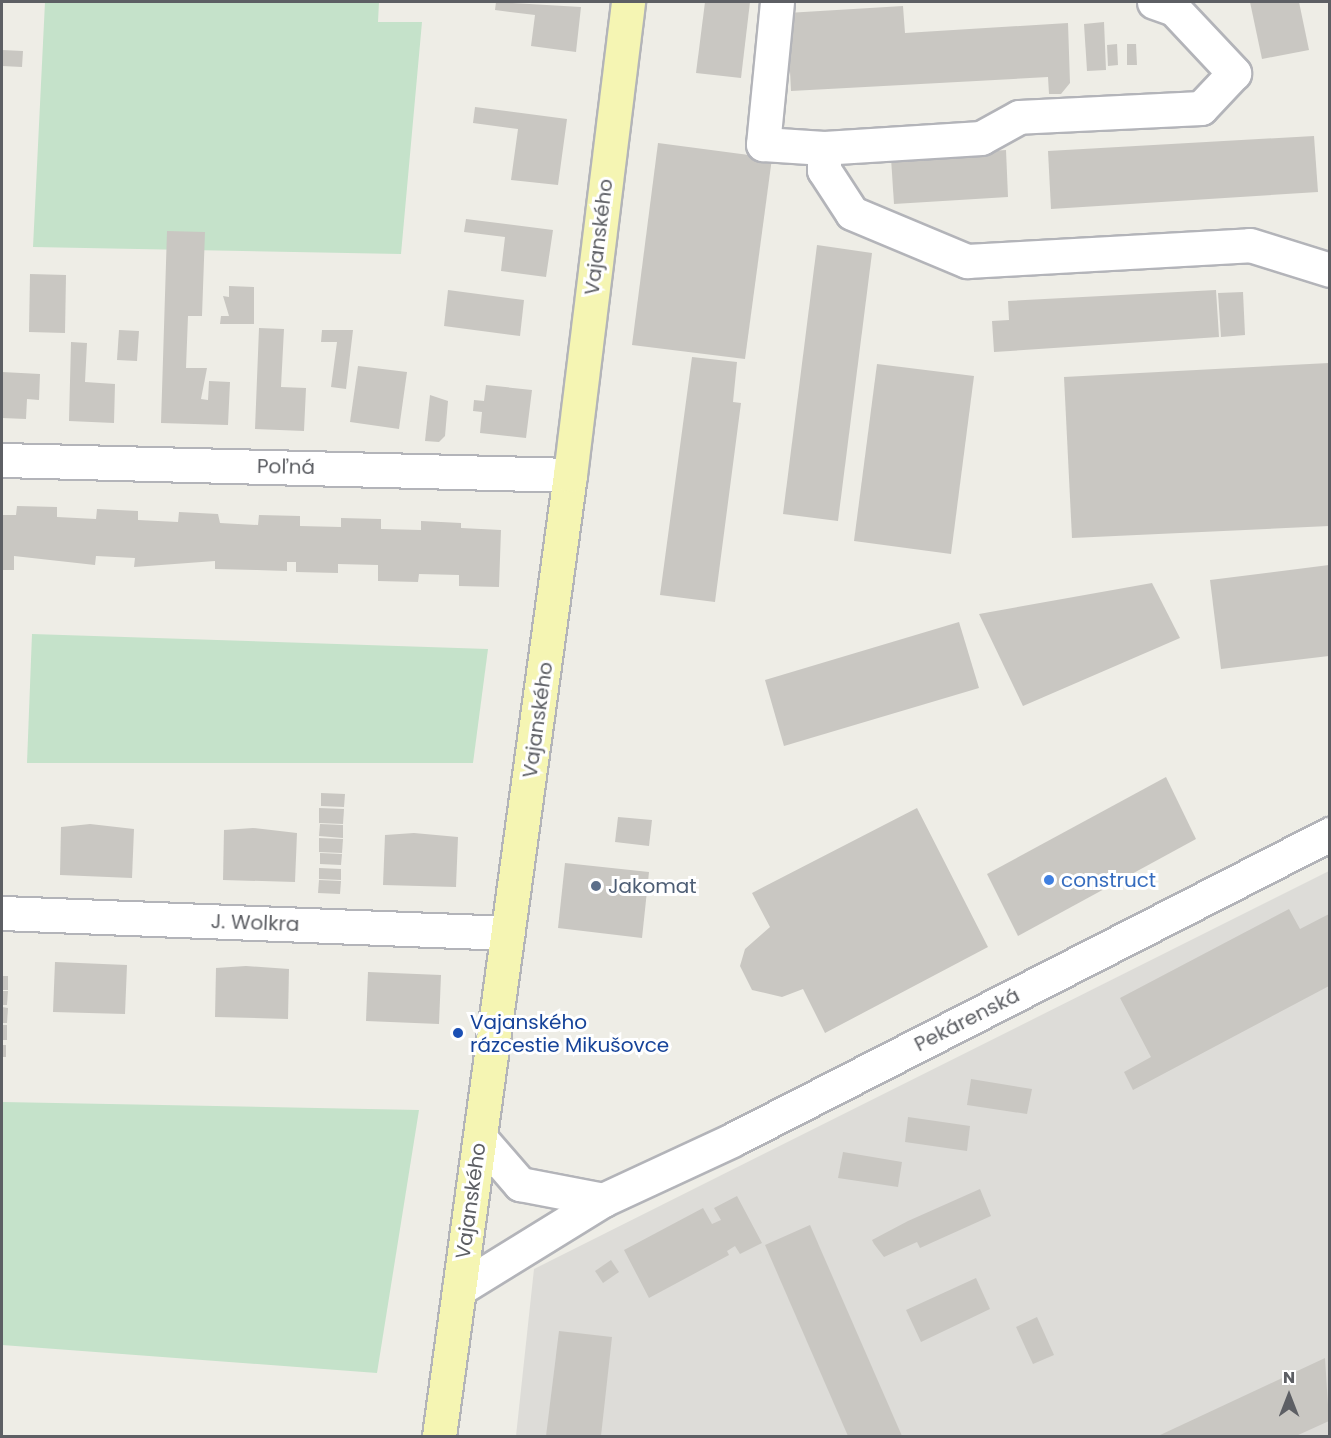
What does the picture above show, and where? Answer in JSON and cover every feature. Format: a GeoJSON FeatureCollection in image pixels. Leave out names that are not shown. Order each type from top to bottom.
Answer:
{"type":"FeatureCollection","features":[{"type":"Feature","properties":{"kind":"main road","name":"Vajanského"},"geometry":{"type":"LineString","coordinates":[[439,1437],[570,475],[628,2]]}},
{"type":"Feature","properties":{"kind":"street"},"geometry":{"type":"LineString","coordinates":[[777,2],[763,144],[824,148],[981,138],[1018,117],[1201,108],[1234,73],[1174,9],[1154,2]]}},
{"type":"Feature","properties":{"kind":"street"},"geometry":{"type":"LineString","coordinates":[[824,148],[824,170],[852,213],[968,261],[1250,245],[1329,270]]}},
{"type":"Feature","properties":{"kind":"street","name":"Poľná"},"geometry":{"type":"LineString","coordinates":[[2,460],[570,475]]}},
{"type":"Feature","properties":{"kind":"street","name":"Pekárenská"},"geometry":{"type":"LineString","coordinates":[[459,1289],[603,1200],[732,1140],[1329,834]]}},
{"type":"Feature","properties":{"kind":"street","name":"J. Wolkra"},"geometry":{"type":"LineString","coordinates":[[2,913],[508,933]]}},
{"type":"Feature","properties":{"kind":"street"},"geometry":{"type":"LineString","coordinates":[[481,1139],[520,1184],[603,1200]]}},
{"type":"Feature","properties":{"kind":"shaded area"},"geometry":{"type":"Polygon","coordinates":[[[1329,871],[1329,1436],[516,1436],[534,1269],[1329,871]]]}},
{"type":"Feature","properties":{"kind":"green space"},"geometry":{"type":"Polygon","coordinates":[[[45,2],[379,2],[378,22],[422,22],[401,254],[33,247],[45,2]]]}},
{"type":"Feature","properties":{"kind":"green space"},"geometry":{"type":"Polygon","coordinates":[[[32,634],[488,649],[473,763],[27,763],[32,634]]]}},
{"type":"Feature","properties":{"kind":"green space"},"geometry":{"type":"Polygon","coordinates":[[[2,1102],[419,1110],[377,1373],[2,1345],[2,1102]]]}},
{"type":"Feature","properties":{"kind":"building"},"geometry":{"type":"Polygon","coordinates":[[[496,2],[581,7],[576,52],[531,46],[535,15],[495,10],[496,2]]]}},
{"type":"Feature","properties":{"kind":"building"},"geometry":{"type":"Polygon","coordinates":[[[705,2],[750,2],[741,78],[696,73],[705,2]]]}},
{"type":"Feature","properties":{"kind":"building"},"geometry":{"type":"Polygon","coordinates":[[[1250,2],[1299,2],[1309,50],[1262,59],[1250,2]]]}},
{"type":"Feature","properties":{"kind":"building"},"geometry":{"type":"Polygon","coordinates":[[[903,6],[905,33],[1068,23],[1070,83],[1061,94],[1049,94],[1048,77],[791,91],[787,13],[903,6]]]}},
{"type":"Feature","properties":{"kind":"building"},"geometry":{"type":"Polygon","coordinates":[[[1104,22],[1106,70],[1087,71],[1084,24],[1104,22]]]}},
{"type":"Feature","properties":{"kind":"building"},"geometry":{"type":"Polygon","coordinates":[[[1117,44],[1118,65],[1108,66],[1107,45],[1117,44]]]}},
{"type":"Feature","properties":{"kind":"building"},"geometry":{"type":"Polygon","coordinates":[[[1127,44],[1136,44],[1137,65],[1127,65],[1127,44]]]}},
{"type":"Feature","properties":{"kind":"building"},"geometry":{"type":"Polygon","coordinates":[[[2,50],[23,51],[22,67],[2,66],[2,50]]]}},
{"type":"Feature","properties":{"kind":"building"},"geometry":{"type":"Polygon","coordinates":[[[475,107],[567,119],[558,185],[511,180],[518,129],[473,123],[475,107]]]}},
{"type":"Feature","properties":{"kind":"building"},"geometry":{"type":"Polygon","coordinates":[[[1314,136],[1318,192],[1051,209],[1048,151],[1314,136]]]}},
{"type":"Feature","properties":{"kind":"building"},"geometry":{"type":"Polygon","coordinates":[[[658,143],[772,158],[745,359],[632,345],[658,143]]]}},
{"type":"Feature","properties":{"kind":"building"},"geometry":{"type":"Polygon","coordinates":[[[1006,150],[1008,197],[894,204],[891,158],[1006,150]]]}},
{"type":"Feature","properties":{"kind":"building"},"geometry":{"type":"Polygon","coordinates":[[[466,219],[553,230],[546,277],[501,271],[505,237],[464,232],[466,219]]]}},
{"type":"Feature","properties":{"kind":"building"},"geometry":{"type":"Polygon","coordinates":[[[167,231],[205,232],[202,316],[188,316],[186,368],[207,368],[201,399],[208,400],[209,381],[230,382],[228,425],[161,423],[167,231]]]}},
{"type":"Feature","properties":{"kind":"building"},"geometry":{"type":"Polygon","coordinates":[[[817,245],[872,253],[838,521],[783,514],[817,245]]]}},
{"type":"Feature","properties":{"kind":"building"},"geometry":{"type":"Polygon","coordinates":[[[30,274],[66,275],[65,333],[29,332],[30,274]]]}},
{"type":"Feature","properties":{"kind":"building"},"geometry":{"type":"Polygon","coordinates":[[[229,286],[254,287],[254,324],[220,324],[221,316],[229,316],[223,296],[229,297],[229,286]]]}},
{"type":"Feature","properties":{"kind":"building"},"geometry":{"type":"Polygon","coordinates":[[[448,290],[524,300],[520,336],[444,326],[448,290]]]}},
{"type":"Feature","properties":{"kind":"building"},"geometry":{"type":"Polygon","coordinates":[[[1216,290],[1219,337],[994,352],[992,321],[1009,320],[1008,301],[1216,290]]]}},
{"type":"Feature","properties":{"kind":"building"},"geometry":{"type":"Polygon","coordinates":[[[1243,292],[1245,335],[1221,337],[1218,293],[1243,292]]]}},
{"type":"Feature","properties":{"kind":"building"},"geometry":{"type":"Polygon","coordinates":[[[259,328],[284,329],[281,387],[306,388],[304,431],[255,429],[259,328]]]}},
{"type":"Feature","properties":{"kind":"building"},"geometry":{"type":"Polygon","coordinates":[[[119,330],[139,331],[137,361],[117,360],[119,330]]]}},
{"type":"Feature","properties":{"kind":"building"},"geometry":{"type":"Polygon","coordinates":[[[322,330],[353,330],[346,389],[331,387],[337,342],[321,342],[322,330]]]}},
{"type":"Feature","properties":{"kind":"building"},"geometry":{"type":"Polygon","coordinates":[[[71,342],[87,343],[85,382],[115,384],[114,423],[69,421],[71,342]]]}},
{"type":"Feature","properties":{"kind":"building"},"geometry":{"type":"Polygon","coordinates":[[[692,357],[737,362],[733,402],[741,403],[715,602],[660,595],[692,357]]]}},
{"type":"Feature","properties":{"kind":"building"},"geometry":{"type":"Polygon","coordinates":[[[1329,363],[1329,526],[1072,538],[1064,377],[1329,363]]]}},
{"type":"Feature","properties":{"kind":"building"},"geometry":{"type":"Polygon","coordinates":[[[877,364],[974,376],[951,554],[854,541],[877,364]]]}},
{"type":"Feature","properties":{"kind":"building"},"geometry":{"type":"Polygon","coordinates":[[[358,366],[407,372],[399,429],[350,422],[358,366]]]}},
{"type":"Feature","properties":{"kind":"building"},"geometry":{"type":"Polygon","coordinates":[[[2,372],[40,374],[39,400],[27,399],[26,419],[2,418],[2,372]]]}},
{"type":"Feature","properties":{"kind":"building"},"geometry":{"type":"Polygon","coordinates":[[[486,385],[532,390],[526,438],[480,433],[482,412],[473,411],[474,400],[484,401],[486,385]]]}},
{"type":"Feature","properties":{"kind":"building"},"geometry":{"type":"Polygon","coordinates":[[[430,395],[448,401],[445,436],[439,442],[425,441],[430,395]]]}},
{"type":"Feature","properties":{"kind":"building"},"geometry":{"type":"Polygon","coordinates":[[[17,506],[57,507],[57,517],[96,519],[97,509],[138,511],[138,520],[178,522],[179,512],[218,514],[220,523],[258,525],[259,515],[300,516],[300,526],[341,527],[341,518],[381,519],[381,529],[421,530],[421,521],[461,523],[461,528],[501,530],[499,587],[459,586],[459,575],[419,574],[418,582],[378,581],[378,565],[338,564],[338,573],[296,572],[296,562],[287,562],[287,571],[215,569],[215,561],[134,567],[135,558],[96,556],[95,565],[14,556],[14,570],[2,570],[2,515],[16,515],[17,506]]]}},
{"type":"Feature","properties":{"kind":"building"},"geometry":{"type":"Polygon","coordinates":[[[1329,565],[1329,656],[1221,669],[1210,580],[1329,565]]]}},
{"type":"Feature","properties":{"kind":"building"},"geometry":{"type":"Polygon","coordinates":[[[1152,583],[1180,638],[1023,706],[979,614],[1152,583]]]}},
{"type":"Feature","properties":{"kind":"building"},"geometry":{"type":"Polygon","coordinates":[[[959,622],[979,688],[784,746],[765,680],[959,622]]]}},
{"type":"Feature","properties":{"kind":"building"},"geometry":{"type":"Polygon","coordinates":[[[1166,777],[1196,839],[1018,936],[987,874],[1166,777]]]}},
{"type":"Feature","properties":{"kind":"building"},"geometry":{"type":"Polygon","coordinates":[[[321,793],[345,794],[344,807],[321,806],[321,793]]]}},
{"type":"Feature","properties":{"kind":"building"},"geometry":{"type":"Polygon","coordinates":[[[319,808],[344,809],[343,824],[319,823],[319,808]]]}},
{"type":"Feature","properties":{"kind":"building"},"geometry":{"type":"Polygon","coordinates":[[[917,808],[988,947],[825,1033],[803,989],[782,997],[752,990],[740,966],[745,949],[770,927],[752,893],[917,808]]]}},
{"type":"Feature","properties":{"kind":"building"},"geometry":{"type":"Polygon","coordinates":[[[618,817],[652,820],[649,846],[615,842],[618,817]]]}},
{"type":"Feature","properties":{"kind":"building"},"geometry":{"type":"Polygon","coordinates":[[[90,824],[134,829],[132,878],[60,875],[61,827],[90,824]]]}},
{"type":"Feature","properties":{"kind":"building"},"geometry":{"type":"Polygon","coordinates":[[[320,824],[343,825],[343,838],[319,836],[320,824]]]}},
{"type":"Feature","properties":{"kind":"building"},"geometry":{"type":"Polygon","coordinates":[[[253,828],[297,833],[295,882],[223,880],[224,830],[253,828]]]}},
{"type":"Feature","properties":{"kind":"building"},"geometry":{"type":"Polygon","coordinates":[[[414,833],[458,837],[456,887],[383,885],[385,835],[414,833]]]}},
{"type":"Feature","properties":{"kind":"building"},"geometry":{"type":"Polygon","coordinates":[[[319,838],[343,839],[342,853],[319,852],[319,838]]]}},
{"type":"Feature","properties":{"kind":"building"},"geometry":{"type":"Polygon","coordinates":[[[320,853],[342,854],[341,865],[320,864],[320,853]]]}},
{"type":"Feature","properties":{"kind":"building"},"geometry":{"type":"Polygon","coordinates":[[[565,863],[649,872],[642,938],[558,928],[565,863]]]}},
{"type":"Feature","properties":{"kind":"building"},"geometry":{"type":"Polygon","coordinates":[[[319,868],[341,869],[341,880],[319,879],[319,868]]]}},
{"type":"Feature","properties":{"kind":"building"},"geometry":{"type":"Polygon","coordinates":[[[319,880],[341,881],[340,894],[318,893],[319,880]]]}},
{"type":"Feature","properties":{"kind":"building"},"geometry":{"type":"Polygon","coordinates":[[[1289,909],[1300,929],[1329,914],[1329,986],[1133,1090],[1124,1072],[1151,1057],[1120,998],[1289,909]]]}},
{"type":"Feature","properties":{"kind":"building"},"geometry":{"type":"Polygon","coordinates":[[[55,962],[127,965],[125,1014],[53,1012],[55,962]]]}},
{"type":"Feature","properties":{"kind":"building"},"geometry":{"type":"Polygon","coordinates":[[[246,966],[289,969],[288,1019],[215,1017],[216,968],[246,966]]]}},
{"type":"Feature","properties":{"kind":"building"},"geometry":{"type":"Polygon","coordinates":[[[368,972],[441,975],[439,1024],[366,1021],[368,972]]]}},
{"type":"Feature","properties":{"kind":"building"},"geometry":{"type":"Polygon","coordinates":[[[2,976],[8,976],[8,990],[2,990],[2,976]]]}},
{"type":"Feature","properties":{"kind":"building"},"geometry":{"type":"Polygon","coordinates":[[[2,991],[8,991],[7,1005],[2,1005],[2,991]]]}},
{"type":"Feature","properties":{"kind":"building"},"geometry":{"type":"Polygon","coordinates":[[[2,1007],[8,1008],[7,1023],[2,1023],[2,1007]]]}},
{"type":"Feature","properties":{"kind":"building"},"geometry":{"type":"Polygon","coordinates":[[[2,1025],[7,1025],[7,1040],[2,1040],[2,1025]]]}},
{"type":"Feature","properties":{"kind":"building"},"geometry":{"type":"Polygon","coordinates":[[[2,1045],[6,1045],[6,1057],[2,1057],[2,1045]]]}},
{"type":"Feature","properties":{"kind":"building"},"geometry":{"type":"Polygon","coordinates":[[[971,1079],[1032,1089],[1027,1114],[967,1105],[971,1079]]]}},
{"type":"Feature","properties":{"kind":"building"},"geometry":{"type":"Polygon","coordinates":[[[908,1117],[970,1126],[967,1151],[905,1142],[908,1117]]]}},
{"type":"Feature","properties":{"kind":"building"},"geometry":{"type":"Polygon","coordinates":[[[843,1152],[902,1162],[898,1187],[838,1178],[843,1152]]]}},
{"type":"Feature","properties":{"kind":"building"},"geometry":{"type":"Polygon","coordinates":[[[980,1189],[991,1216],[920,1248],[917,1242],[884,1257],[872,1240],[908,1221],[980,1189]]]}},
{"type":"Feature","properties":{"kind":"building"},"geometry":{"type":"Polygon","coordinates":[[[737,1196],[762,1243],[740,1254],[735,1246],[727,1251],[729,1255],[649,1298],[624,1250],[703,1208],[712,1224],[721,1220],[714,1208],[737,1196]]]}},
{"type":"Feature","properties":{"kind":"building"},"geometry":{"type":"Polygon","coordinates":[[[810,1225],[902,1436],[848,1436],[765,1245],[810,1225]]]}},
{"type":"Feature","properties":{"kind":"building"},"geometry":{"type":"Polygon","coordinates":[[[611,1260],[619,1272],[603,1283],[595,1271],[611,1260]]]}},
{"type":"Feature","properties":{"kind":"building"},"geometry":{"type":"Polygon","coordinates":[[[976,1278],[990,1309],[921,1342],[906,1310],[976,1278]]]}},
{"type":"Feature","properties":{"kind":"building"},"geometry":{"type":"Polygon","coordinates":[[[1037,1317],[1054,1355],[1033,1364],[1016,1327],[1037,1317]]]}},
{"type":"Feature","properties":{"kind":"building"},"geometry":{"type":"Polygon","coordinates":[[[559,1331],[612,1337],[601,1436],[546,1436],[559,1331]]]}},
{"type":"Feature","properties":{"kind":"building"},"geometry":{"type":"Polygon","coordinates":[[[1325,1358],[1329,1421],[1296,1436],[1158,1436],[1325,1358]]]}},
{"type":"Feature","properties":{"kind":"place","name":"construct"},"geometry":{"type":"Point","coordinates":[1049,880]}},
{"type":"Feature","properties":{"kind":"place","name":"Jakomat"},"geometry":{"type":"Point","coordinates":[596,886]}},
{"type":"Feature","properties":{"kind":"place","name":"Vajanského rázcestie Mikušovce"},"geometry":{"type":"Point","coordinates":[458,1033]}}]}
